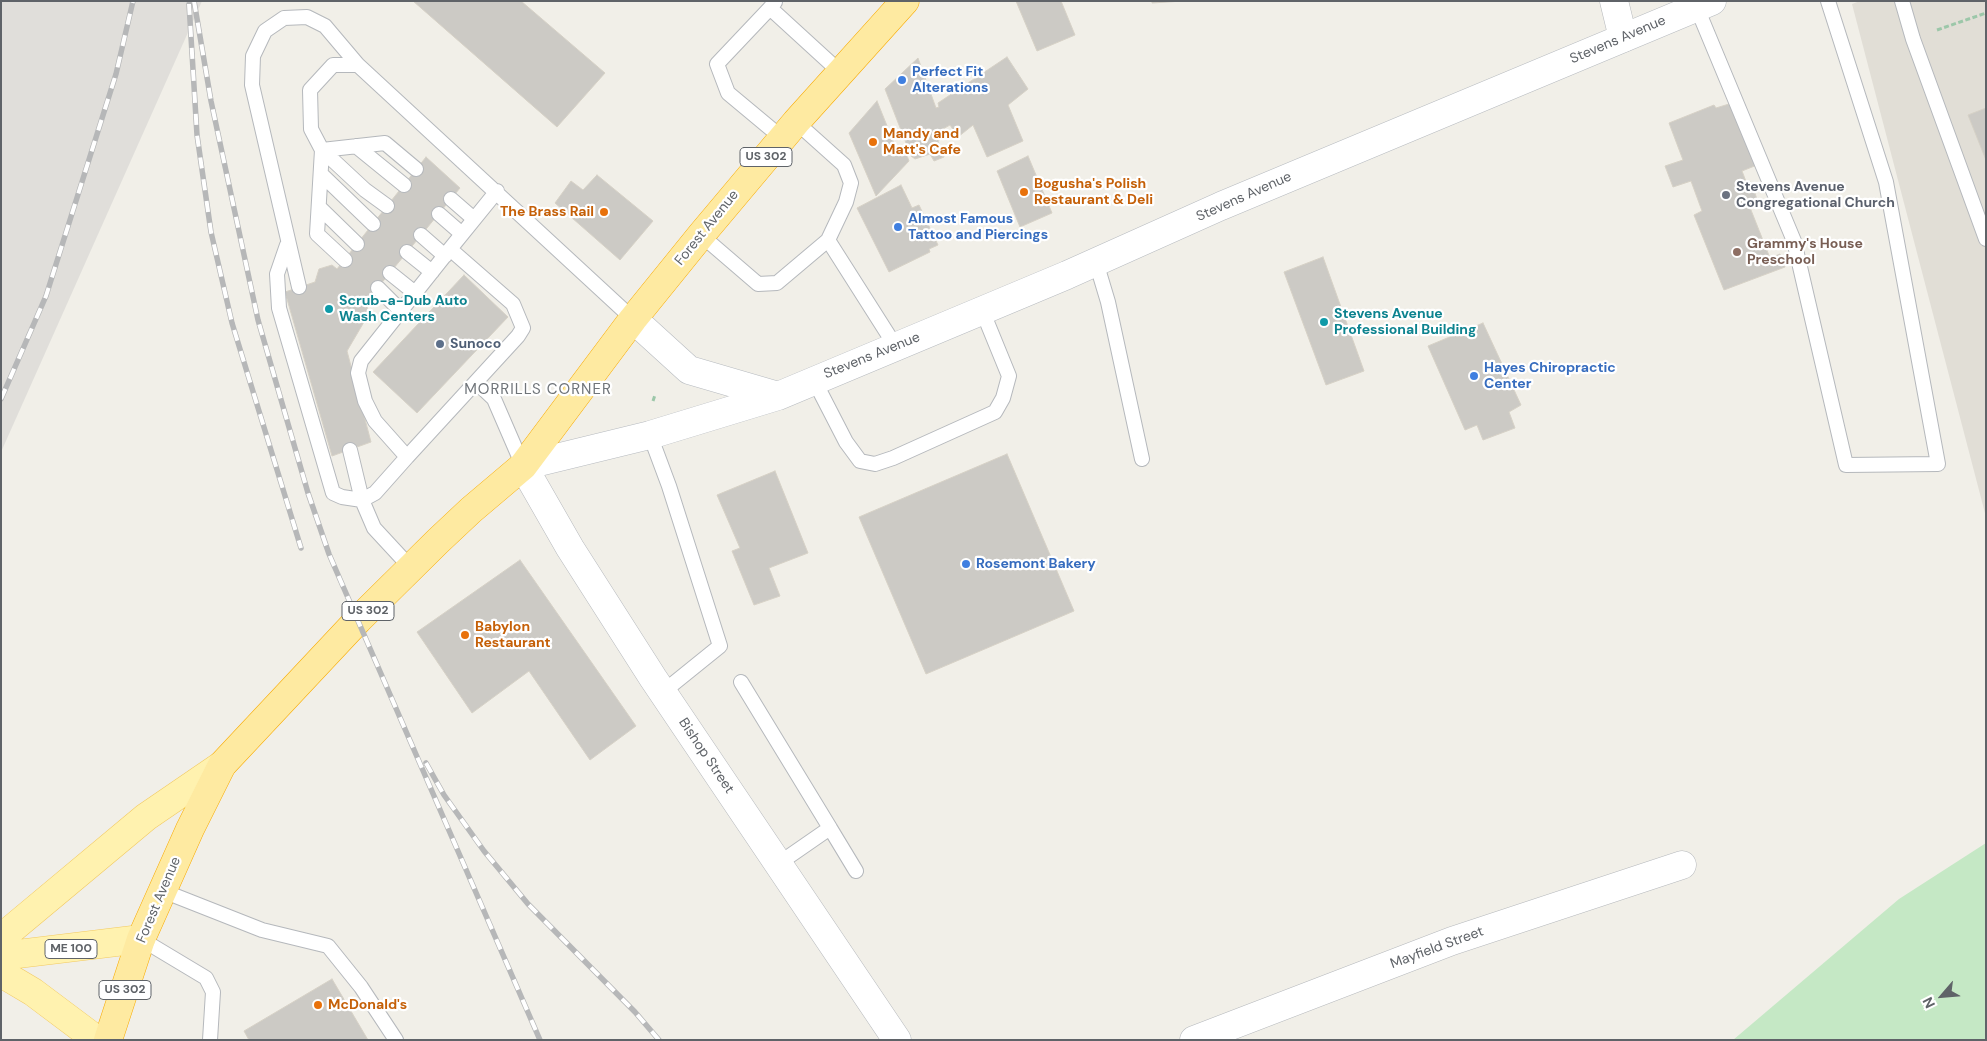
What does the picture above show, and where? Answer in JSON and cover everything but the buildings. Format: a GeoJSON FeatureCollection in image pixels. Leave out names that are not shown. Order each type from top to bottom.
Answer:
{"type":"FeatureCollection","features":[{"type":"Feature","properties":{"kind":"highway","name":"Forest Avenue"},"geometry":{"type":"LineString","coordinates":[[524,466],[633,319],[701,235],[789,130],[904,1]]}},
{"type":"Feature","properties":{"kind":"highway","name":"US 302"},"geometry":{"type":"LineString","coordinates":[[222,765],[358,620],[471,510],[524,466]]}},
{"type":"Feature","properties":{"kind":"highway","name":"Forest Avenue"},"geometry":{"type":"LineString","coordinates":[[108,1040],[141,939],[190,829],[222,765]]}},
{"type":"Feature","properties":{"kind":"main road"},"geometry":{"type":"LineString","coordinates":[[1614,1],[1623,38]]}},
{"type":"Feature","properties":{"kind":"main road","name":"Stevens Avenue"},"geometry":{"type":"LineString","coordinates":[[524,466],[650,435],[778,396],[1096,262],[1221,206],[1704,4]]}},
{"type":"Feature","properties":{"kind":"main road"},"geometry":{"type":"LineString","coordinates":[[633,319],[689,370],[778,396]]}},
{"type":"Feature","properties":{"kind":"main road","name":"Bishop Street"},"geometry":{"type":"LineString","coordinates":[[524,466],[570,548],[663,692],[897,1040]]}},
{"type":"Feature","properties":{"kind":"main road"},"geometry":{"type":"LineString","coordinates":[[1,938],[146,816],[222,765]]}},
{"type":"Feature","properties":{"kind":"main road","name":"Mayfield Street"},"geometry":{"type":"LineString","coordinates":[[1194,1040],[1452,942],[1682,865]]}},
{"type":"Feature","properties":{"kind":"main road","name":"ME 100"},"geometry":{"type":"LineString","coordinates":[[1,956],[141,939]]}},
{"type":"Feature","properties":{"kind":"main road"},"geometry":{"type":"LineString","coordinates":[[1,973],[33,992],[97,1040]]}},
{"type":"Feature","properties":{"kind":"lane"},"geometry":{"type":"LineString","coordinates":[[1704,4],[1794,241],[1846,465],[1938,464],[1886,182],[1828,1]]}},
{"type":"Feature","properties":{"kind":"lane"},"geometry":{"type":"LineString","coordinates":[[1902,1],[1913,39],[1986,239]]}},
{"type":"Feature","properties":{"kind":"lane"},"geometry":{"type":"LineString","coordinates":[[701,235],[758,284],[777,283],[828,240],[846,202],[851,183],[844,165],[728,93],[717,64],[773,5],[840,72]]}},
{"type":"Feature","properties":{"kind":"lane"},"geometry":{"type":"LineString","coordinates":[[299,287],[287,245],[252,85],[253,56],[265,31],[284,18],[307,17],[325,26],[358,65],[497,191],[633,319]]}},
{"type":"Feature","properties":{"kind":"lane"},"geometry":{"type":"LineString","coordinates":[[358,65],[333,65],[310,90],[310,129],[322,150],[365,190],[387,206]]}},
{"type":"Feature","properties":{"kind":"lane"},"geometry":{"type":"LineString","coordinates":[[322,150],[386,143],[416,169]]}},
{"type":"Feature","properties":{"kind":"lane"},"geometry":{"type":"LineString","coordinates":[[356,146],[404,185]]}},
{"type":"Feature","properties":{"kind":"lane"},"geometry":{"type":"LineString","coordinates":[[322,150],[317,234],[345,260]]}},
{"type":"Feature","properties":{"kind":"lane"},"geometry":{"type":"LineString","coordinates":[[321,174],[373,224]]}},
{"type":"Feature","properties":{"kind":"lane"},"geometry":{"type":"LineString","coordinates":[[406,458],[375,421],[360,387],[358,373],[361,361],[497,191]]}},
{"type":"Feature","properties":{"kind":"lane"},"geometry":{"type":"LineString","coordinates":[[451,199],[474,219]]}},
{"type":"Feature","properties":{"kind":"lane"},"geometry":{"type":"LineString","coordinates":[[319,207],[357,244]]}},
{"type":"Feature","properties":{"kind":"lane"},"geometry":{"type":"LineString","coordinates":[[439,214],[462,234]]}},
{"type":"Feature","properties":{"kind":"lane"},"geometry":{"type":"LineString","coordinates":[[287,245],[277,274],[279,308],[333,493],[342,497],[362,500],[375,493],[518,336],[523,328],[513,304],[447,252],[422,235]]}},
{"type":"Feature","properties":{"kind":"lane"},"geometry":{"type":"LineString","coordinates":[[828,240],[896,347]]}},
{"type":"Feature","properties":{"kind":"lane"},"geometry":{"type":"LineString","coordinates":[[407,252],[432,272]]}},
{"type":"Feature","properties":{"kind":"lane"},"geometry":{"type":"LineString","coordinates":[[1096,262],[1108,302],[1142,459]]}},
{"type":"Feature","properties":{"kind":"lane"},"geometry":{"type":"LineString","coordinates":[[390,273],[415,293]]}},
{"type":"Feature","properties":{"kind":"lane"},"geometry":{"type":"LineString","coordinates":[[378,288],[401,310]]}},
{"type":"Feature","properties":{"kind":"lane"},"geometry":{"type":"LineString","coordinates":[[814,380],[846,442],[860,461],[875,464],[893,458],[994,412],[1003,398],[1009,376],[982,310]]}},
{"type":"Feature","properties":{"kind":"lane"},"geometry":{"type":"LineString","coordinates":[[476,382],[494,399],[524,466]]}},
{"type":"Feature","properties":{"kind":"lane"},"geometry":{"type":"LineString","coordinates":[[650,435],[670,486],[720,646],[663,692]]}},
{"type":"Feature","properties":{"kind":"lane"},"geometry":{"type":"LineString","coordinates":[[350,450],[362,500],[374,528],[411,568]]}},
{"type":"Feature","properties":{"kind":"lane"},"geometry":{"type":"LineString","coordinates":[[741,682],[856,871]]}},
{"type":"Feature","properties":{"kind":"lane"},"geometry":{"type":"LineString","coordinates":[[778,864],[830,828]]}},
{"type":"Feature","properties":{"kind":"lane"},"geometry":{"type":"LineString","coordinates":[[163,891],[262,930],[328,946],[361,987],[396,1040]]}},
{"type":"Feature","properties":{"kind":"lane"},"geometry":{"type":"LineString","coordinates":[[141,939],[206,978],[213,992],[210,1040]]}},
{"type":"Feature","properties":{"kind":"path"},"geometry":{"type":"LineString","coordinates":[[1913,39],[1986,12]]}},
{"type":"Feature","properties":{"kind":"shaded area"},"geometry":{"type":"Polygon","coordinates":[[[1,1],[202,1],[1,452],[1,1]]]}},
{"type":"Feature","properties":{"kind":"shaded area"},"geometry":{"type":"Polygon","coordinates":[[[1860,1],[1986,1],[1986,517],[1852,4],[1860,1]]]}},
{"type":"Feature","properties":{"kind":"green space"},"geometry":{"type":"Polygon","coordinates":[[[1986,843],[1986,1040],[1733,1040],[1899,899],[1986,843]]]}},
{"type":"Feature","properties":{"kind":"railway"},"geometry":{"type":"LineString","coordinates":[[1,399],[46,296],[116,74],[133,1]]}},
{"type":"Feature","properties":{"kind":"railway"},"geometry":{"type":"LineString","coordinates":[[194,1],[211,101],[258,320],[308,493],[329,554],[540,1040]]}},
{"type":"Feature","properties":{"kind":"railway"},"geometry":{"type":"LineString","coordinates":[[189,4],[197,135],[211,232],[232,323],[301,548]]}},
{"type":"Feature","properties":{"kind":"railway"},"geometry":{"type":"LineString","coordinates":[[426,763],[444,795],[484,851],[528,904],[635,1012],[659,1040]]}},
{"type":"Feature","properties":{"kind":"place","name":"Perfect Fit Alterations"},"geometry":{"type":"Point","coordinates":[902,80]}},
{"type":"Feature","properties":{"kind":"place","name":"Mandy and Matt's Cafe"},"geometry":{"type":"Point","coordinates":[873,142]}},
{"type":"Feature","properties":{"kind":"place","name":"Bogusha's Polish Restaurant & Deli"},"geometry":{"type":"Point","coordinates":[1024,192]}},
{"type":"Feature","properties":{"kind":"place","name":"Stevens Avenue Congregational Church"},"geometry":{"type":"Point","coordinates":[1726,195]}},
{"type":"Feature","properties":{"kind":"place","name":"The Brass Rail"},"geometry":{"type":"Point","coordinates":[604,212]}},
{"type":"Feature","properties":{"kind":"place","name":"Almost Famous Tattoo and Piercings"},"geometry":{"type":"Point","coordinates":[898,227]}},
{"type":"Feature","properties":{"kind":"place","name":"Grammy's House Preschool"},"geometry":{"type":"Point","coordinates":[1737,252]}},
{"type":"Feature","properties":{"kind":"place","name":"Scrub-a-Dub Auto Wash Centers"},"geometry":{"type":"Point","coordinates":[329,309]}},
{"type":"Feature","properties":{"kind":"place","name":"Stevens Avenue Professional Building"},"geometry":{"type":"Point","coordinates":[1324,322]}},
{"type":"Feature","properties":{"kind":"place","name":"Sunoco"},"geometry":{"type":"Point","coordinates":[440,344]}},
{"type":"Feature","properties":{"kind":"place","name":"Hayes Chiropractic Center"},"geometry":{"type":"Point","coordinates":[1474,376]}},
{"type":"Feature","properties":{"kind":"place","name":"Rosemont Bakery"},"geometry":{"type":"Point","coordinates":[966,564]}},
{"type":"Feature","properties":{"kind":"place","name":"Babylon Restaurant"},"geometry":{"type":"Point","coordinates":[465,635]}},
{"type":"Feature","properties":{"kind":"place","name":"McDonald's"},"geometry":{"type":"Point","coordinates":[318,1005]}},
{"type":"Feature","properties":{"kind":"district","name":"MORRILLS CORNER"},"geometry":{"type":"Point","coordinates":[538,390]}}]}
